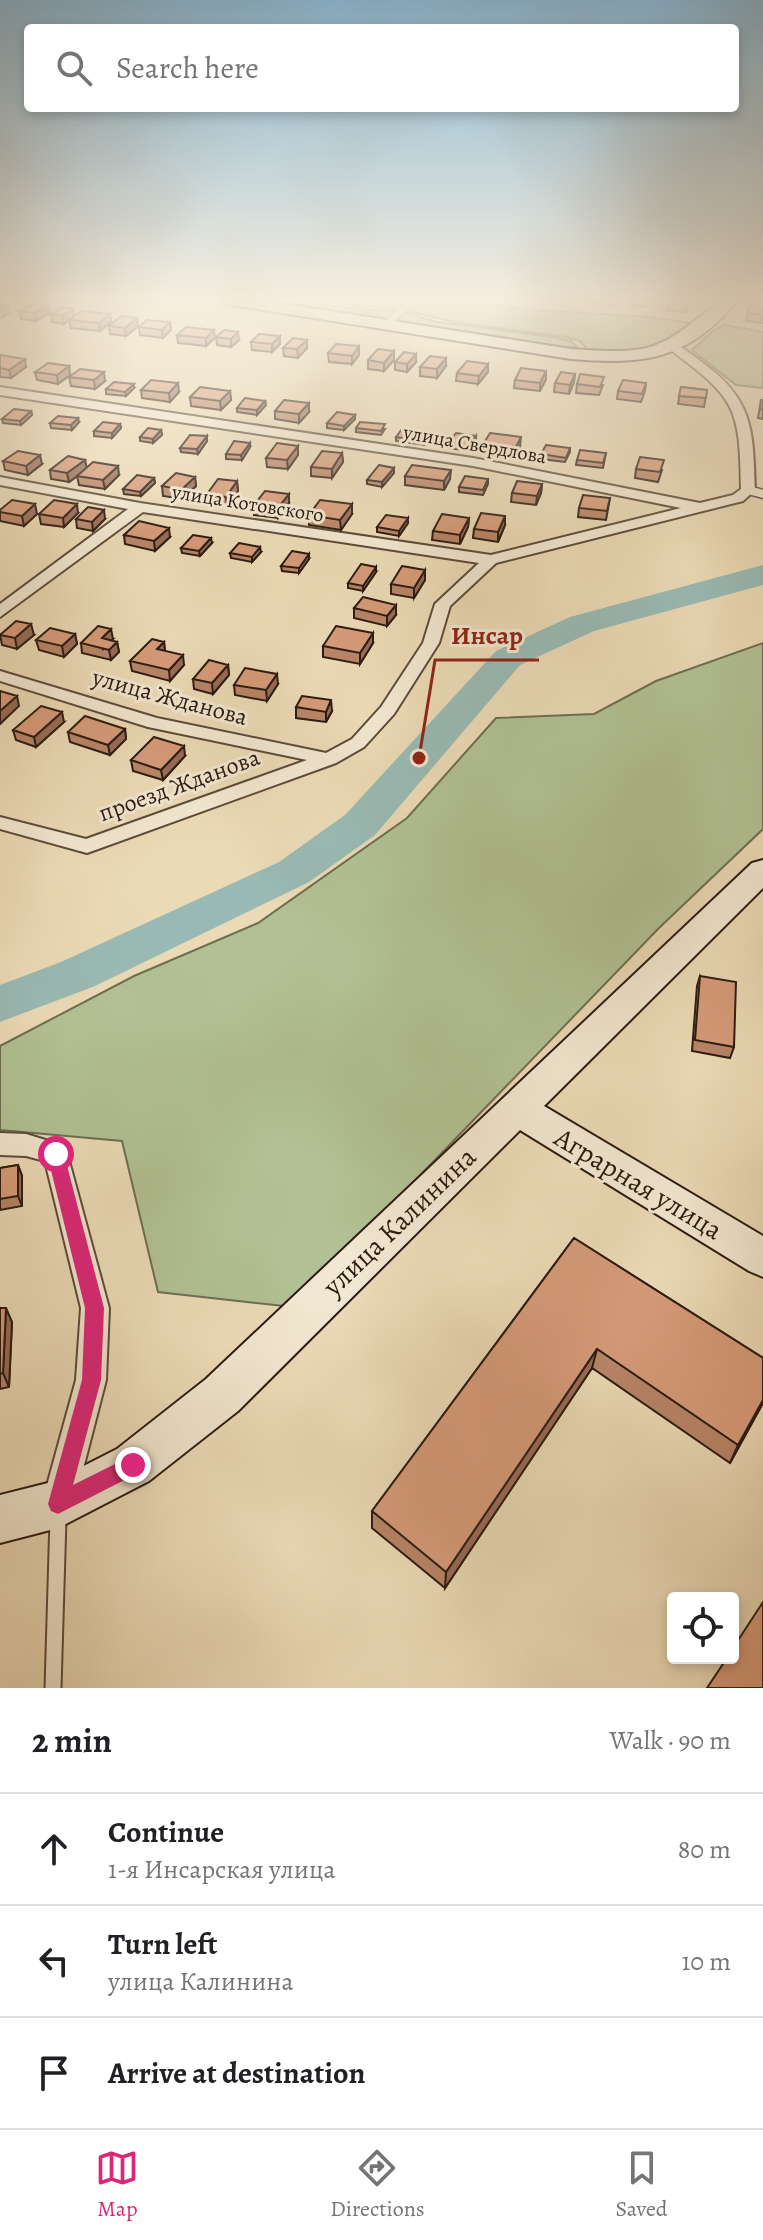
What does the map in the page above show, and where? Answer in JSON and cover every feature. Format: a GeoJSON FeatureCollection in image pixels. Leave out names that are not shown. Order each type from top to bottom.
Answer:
{"type":"FeatureCollection","features":[{"type":"Feature","properties":{"kind":"street"},"geometry":{"type":"LineString","coordinates":[[491,560],[705,508],[756,492],[738,404],[714,378]]}},
{"type":"Feature","properties":{"kind":"street","name":"улица Свердлова"},"geometry":{"type":"LineString","coordinates":[[0,391],[473,462],[705,508]]}},
{"type":"Feature","properties":{"kind":"street","name":"улица Котовского"},"geometry":{"type":"LineString","coordinates":[[0,481],[140,507],[491,560]]}},
{"type":"Feature","properties":{"kind":"street"},"geometry":{"type":"LineString","coordinates":[[0,612],[8,598],[140,507]]}},
{"type":"Feature","properties":{"kind":"street","name":"проезд Жданова"},"geometry":{"type":"LineString","coordinates":[[0,823],[87,846],[329,759],[358,743],[388,710],[431,643],[443,604],[491,560]]}},
{"type":"Feature","properties":{"kind":"street","name":"улица Жданова"},"geometry":{"type":"LineString","coordinates":[[0,676],[154,723],[329,759]]}},
{"type":"Feature","properties":{"kind":"street","name":"улица Калинина"},"geometry":{"type":"LineString","coordinates":[[0,1519],[58,1504],[133,1465],[222,1395],[763,870]]}},
{"type":"Feature","properties":{"kind":"street","name":"Аграрная улица"},"geometry":{"type":"LineString","coordinates":[[515,1108],[763,1258]]}},
{"type":"Feature","properties":{"kind":"street"},"geometry":{"type":"LineString","coordinates":[[0,1144],[26,1145],[56,1154],[95,1308],[91,1380],[58,1504]]}},
{"type":"Feature","properties":{"kind":"lane"},"geometry":{"type":"LineString","coordinates":[[53,1688],[58,1504]]}},
{"type":"Feature","properties":{"kind":"green space"},"geometry":{"type":"Polygon","coordinates":[[[727,378],[763,378],[763,388],[736,385],[727,378]]]}},
{"type":"Feature","properties":{"kind":"green space"},"geometry":{"type":"Polygon","coordinates":[[[763,643],[763,829],[659,928],[293,1307],[158,1292],[122,1141],[0,1130],[0,1046],[134,976],[258,923],[407,818],[496,718],[594,714],[656,681],[763,643]]]}},
{"type":"Feature","properties":{"kind":"building"},"geometry":{"type":"Polygon","coordinates":[[[516,378],[543,378],[540,383],[515,380],[516,378]]]}},
{"type":"Feature","properties":{"kind":"building"},"geometry":{"type":"Polygon","coordinates":[[[558,378],[573,378],[570,385],[555,383],[558,378]]]}},
{"type":"Feature","properties":{"kind":"building"},"geometry":{"type":"Polygon","coordinates":[[[579,378],[604,378],[600,387],[577,384],[579,378]]]}},
{"type":"Feature","properties":{"kind":"building"},"geometry":{"type":"Polygon","coordinates":[[[151,380],[178,383],[169,393],[141,390],[151,380]]]}},
{"type":"Feature","properties":{"kind":"building"},"geometry":{"type":"Polygon","coordinates":[[[623,380],[646,383],[642,394],[618,391],[623,380]]]}},
{"type":"Feature","properties":{"kind":"building"},"geometry":{"type":"Polygon","coordinates":[[[114,382],[134,384],[125,392],[106,389],[114,382]]]}},
{"type":"Feature","properties":{"kind":"building"},"geometry":{"type":"Polygon","coordinates":[[[200,387],[230,391],[220,401],[190,397],[200,387]]]}},
{"type":"Feature","properties":{"kind":"building"},"geometry":{"type":"Polygon","coordinates":[[[681,387],[707,390],[706,398],[679,396],[681,387]]]}},
{"type":"Feature","properties":{"kind":"building"},"geometry":{"type":"Polygon","coordinates":[[[245,398],[265,401],[257,410],[237,408],[245,398]]]}},
{"type":"Feature","properties":{"kind":"building"},"geometry":{"type":"Polygon","coordinates":[[[284,400],[309,403],[299,414],[275,411],[284,400]]]}},
{"type":"Feature","properties":{"kind":"building"},"geometry":{"type":"Polygon","coordinates":[[[14,409],[31,411],[20,421],[2,419],[14,409]]]}},
{"type":"Feature","properties":{"kind":"building"},"geometry":{"type":"Polygon","coordinates":[[[337,412],[355,415],[344,426],[327,423],[337,412]]]}},
{"type":"Feature","properties":{"kind":"building"},"geometry":{"type":"Polygon","coordinates":[[[58,416],[78,418],[71,425],[50,423],[58,416]]]}},
{"type":"Feature","properties":{"kind":"building"},"geometry":{"type":"Polygon","coordinates":[[[103,422],[120,424],[112,433],[94,431],[103,422]]]}},
{"type":"Feature","properties":{"kind":"building"},"geometry":{"type":"Polygon","coordinates":[[[360,422],[385,424],[381,431],[356,428],[360,422]]]}},
{"type":"Feature","properties":{"kind":"building"},"geometry":{"type":"Polygon","coordinates":[[[148,428],[161,430],[153,439],[140,437],[148,428]]]}},
{"type":"Feature","properties":{"kind":"building"},"geometry":{"type":"Polygon","coordinates":[[[402,429],[430,433],[425,441],[396,437],[402,429]]]}},
{"type":"Feature","properties":{"kind":"building"},"geometry":{"type":"Polygon","coordinates":[[[456,433],[476,436],[469,447],[448,443],[456,433]]]}},
{"type":"Feature","properties":{"kind":"building"},"geometry":{"type":"Polygon","coordinates":[[[490,433],[521,437],[516,447],[484,443],[490,433]]]}},
{"type":"Feature","properties":{"kind":"building"},"geometry":{"type":"Polygon","coordinates":[[[190,435],[207,436],[197,449],[180,448],[190,435]]]}},
{"type":"Feature","properties":{"kind":"building"},"geometry":{"type":"Polygon","coordinates":[[[234,441],[250,443],[241,455],[226,454],[234,441]]]}},
{"type":"Feature","properties":{"kind":"building"},"geometry":{"type":"Polygon","coordinates":[[[277,443],[298,446],[287,460],[266,458],[277,443]]]}},
{"type":"Feature","properties":{"kind":"building"},"geometry":{"type":"Polygon","coordinates":[[[546,445],[570,448],[566,458],[541,454],[546,445]]]}},
{"type":"Feature","properties":{"kind":"building"},"geometry":{"type":"Polygon","coordinates":[[[580,450],[606,453],[603,463],[577,460],[580,450]]]}},
{"type":"Feature","properties":{"kind":"building"},"geometry":{"type":"Polygon","coordinates":[[[18,451],[40,455],[26,466],[3,461],[18,451]]]}},
{"type":"Feature","properties":{"kind":"building"},"geometry":{"type":"Polygon","coordinates":[[[322,451],[342,453],[332,469],[311,467],[322,451]]]}},
{"type":"Feature","properties":{"kind":"building"},"geometry":{"type":"Polygon","coordinates":[[[68,456],[85,460],[67,473],[50,470],[68,456]]]}},
{"type":"Feature","properties":{"kind":"building"},"geometry":{"type":"Polygon","coordinates":[[[640,457],[664,460],[660,472],[636,469],[640,457]]]}},
{"type":"Feature","properties":{"kind":"building"},"geometry":{"type":"Polygon","coordinates":[[[93,462],[118,466],[103,480],[77,476],[93,462]]]}},
{"type":"Feature","properties":{"kind":"building"},"geometry":{"type":"Polygon","coordinates":[[[379,465],[394,468],[382,482],[367,480],[379,465]]]}},
{"type":"Feature","properties":{"kind":"building"},"geometry":{"type":"Polygon","coordinates":[[[412,465],[451,470],[444,481],[405,476],[412,465]]]}},
{"type":"Feature","properties":{"kind":"building"},"geometry":{"type":"Polygon","coordinates":[[[176,473],[195,477],[181,490],[162,486],[176,473]]]}},
{"type":"Feature","properties":{"kind":"building"},"geometry":{"type":"Polygon","coordinates":[[[137,475],[154,478],[140,492],[123,489],[137,475]]]}},
{"type":"Feature","properties":{"kind":"building"},"geometry":{"type":"Polygon","coordinates":[[[465,476],[488,479],[483,490],[459,487],[465,476]]]}},
{"type":"Feature","properties":{"kind":"building"},"geometry":{"type":"Polygon","coordinates":[[[218,479],[237,481],[226,497],[207,494],[218,479]]]}},
{"type":"Feature","properties":{"kind":"building"},"geometry":{"type":"Polygon","coordinates":[[[517,481],[542,484],[537,496],[512,493],[517,481]]]}},
{"type":"Feature","properties":{"kind":"building"},"geometry":{"type":"Polygon","coordinates":[[[265,491],[289,494],[277,509],[254,505],[265,491]]]}},
{"type":"Feature","properties":{"kind":"building"},"geometry":{"type":"Polygon","coordinates":[[[583,495],[610,498],[607,511],[579,508],[583,495]]]}},
{"type":"Feature","properties":{"kind":"building"},"geometry":{"type":"Polygon","coordinates":[[[12,500],[35,504],[22,516],[0,512],[12,500]]]}},
{"type":"Feature","properties":{"kind":"building"},"geometry":{"type":"Polygon","coordinates":[[[54,500],[77,504],[63,518],[39,514],[54,500]]]}},
{"type":"Feature","properties":{"kind":"building"},"geometry":{"type":"Polygon","coordinates":[[[320,500],[352,504],[340,520],[309,515],[320,500]]]}},
{"type":"Feature","properties":{"kind":"building"},"geometry":{"type":"Polygon","coordinates":[[[88,507],[104,510],[92,522],[76,519],[88,507]]]}},
{"type":"Feature","properties":{"kind":"building"},"geometry":{"type":"Polygon","coordinates":[[[481,513],[505,516],[498,532],[474,529],[481,513]]]}},
{"type":"Feature","properties":{"kind":"building"},"geometry":{"type":"Polygon","coordinates":[[[442,514],[469,518],[460,535],[433,531],[442,514]]]}},
{"type":"Feature","properties":{"kind":"building"},"geometry":{"type":"Polygon","coordinates":[[[386,515],[408,518],[399,531],[377,527],[386,515]]]}},
{"type":"Feature","properties":{"kind":"building"},"geometry":{"type":"Polygon","coordinates":[[[139,521],[169,528],[154,541],[124,535],[139,521]]]}},
{"type":"Feature","properties":{"kind":"building"},"geometry":{"type":"Polygon","coordinates":[[[193,535],[211,538],[199,551],[181,548],[193,535]]]}},
{"type":"Feature","properties":{"kind":"building"},"geometry":{"type":"Polygon","coordinates":[[[239,543],[260,547],[252,557],[230,553],[239,543]]]}},
{"type":"Feature","properties":{"kind":"building"},"geometry":{"type":"Polygon","coordinates":[[[292,551],[309,554],[299,568],[281,566],[292,551]]]}},
{"type":"Feature","properties":{"kind":"building"},"geometry":{"type":"Polygon","coordinates":[[[361,564],[376,567],[363,586],[348,583],[361,564]]]}},
{"type":"Feature","properties":{"kind":"building"},"geometry":{"type":"Polygon","coordinates":[[[402,566],[425,570],[414,588],[391,584],[402,566]]]}},
{"type":"Feature","properties":{"kind":"building"},"geometry":{"type":"Polygon","coordinates":[[[363,597],[396,605],[387,616],[354,608],[363,597]]]}},
{"type":"Feature","properties":{"kind":"building"},"geometry":{"type":"Polygon","coordinates":[[[16,621],[31,624],[15,638],[0,635],[16,621]]]}},
{"type":"Feature","properties":{"kind":"building"},"geometry":{"type":"Polygon","coordinates":[[[98,626],[111,629],[102,638],[117,642],[109,650],[81,643],[98,626]]]}},
{"type":"Feature","properties":{"kind":"building"},"geometry":{"type":"Polygon","coordinates":[[[336,626],[373,633],[360,653],[323,646],[336,626]]]}},
{"type":"Feature","properties":{"kind":"building"},"geometry":{"type":"Polygon","coordinates":[[[50,628],[75,634],[62,646],[36,640],[50,628]]]}},
{"type":"Feature","properties":{"kind":"building"},"geometry":{"type":"Polygon","coordinates":[[[152,639],[164,642],[157,649],[183,655],[169,670],[130,661],[152,639]]]}},
{"type":"Feature","properties":{"kind":"building"},"geometry":{"type":"Polygon","coordinates":[[[209,660],[228,665],[212,683],[193,679],[209,660]]]}},
{"type":"Feature","properties":{"kind":"building"},"geometry":{"type":"Polygon","coordinates":[[[245,668],[277,674],[266,690],[234,685],[245,668]]]}},
{"type":"Feature","properties":{"kind":"building"},"geometry":{"type":"Polygon","coordinates":[[[0,691],[17,696],[0,711],[0,691]]]}},
{"type":"Feature","properties":{"kind":"building"},"geometry":{"type":"Polygon","coordinates":[[[302,696],[331,700],[326,712],[296,707],[302,696]]]}},
{"type":"Feature","properties":{"kind":"building"},"geometry":{"type":"Polygon","coordinates":[[[41,706],[62,712],[34,737],[13,730],[41,706]]]}},
{"type":"Feature","properties":{"kind":"building"},"geometry":{"type":"Polygon","coordinates":[[[85,716],[125,729],[108,745],[68,732],[85,716]]]}},
{"type":"Feature","properties":{"kind":"building"},"geometry":{"type":"Polygon","coordinates":[[[154,737],[184,746],[161,770],[131,760],[154,737]]]}},
{"type":"Feature","properties":{"kind":"building"},"geometry":{"type":"Polygon","coordinates":[[[700,976],[736,982],[734,1047],[695,1040],[700,976]]]}},
{"type":"Feature","properties":{"kind":"building"},"geometry":{"type":"Polygon","coordinates":[[[18,1165],[18,1196],[0,1199],[0,1168],[18,1165]]]}},
{"type":"Feature","properties":{"kind":"building"},"geometry":{"type":"Polygon","coordinates":[[[574,1238],[763,1358],[763,1400],[738,1445],[597,1349],[446,1572],[372,1511],[574,1238]]]}},
{"type":"Feature","properties":{"kind":"building"},"geometry":{"type":"Polygon","coordinates":[[[0,1308],[6,1308],[3,1373],[0,1374],[0,1308]]]}},
{"type":"Feature","properties":{"kind":"building"},"geometry":{"type":"Polygon","coordinates":[[[763,1602],[763,1688],[707,1688],[723,1664],[739,1664],[739,1639],[763,1602]]]}},
{"type":"Feature","properties":{"kind":"waterway"},"geometry":{"type":"LineString","coordinates":[[0,1004],[78,974],[294,872],[360,825],[508,658],[582,624],[763,575]]}},
{"type":"Feature","properties":{"kind":"place","name":"Инсар"},"geometry":{"type":"Point","coordinates":[419,758]}},
{"type":"Feature","properties":{"kind":"route"},"geometry":{"type":"LineString","coordinates":[[56,1154],[95,1308],[91,1380],[58,1504],[133,1465]]}}]}
